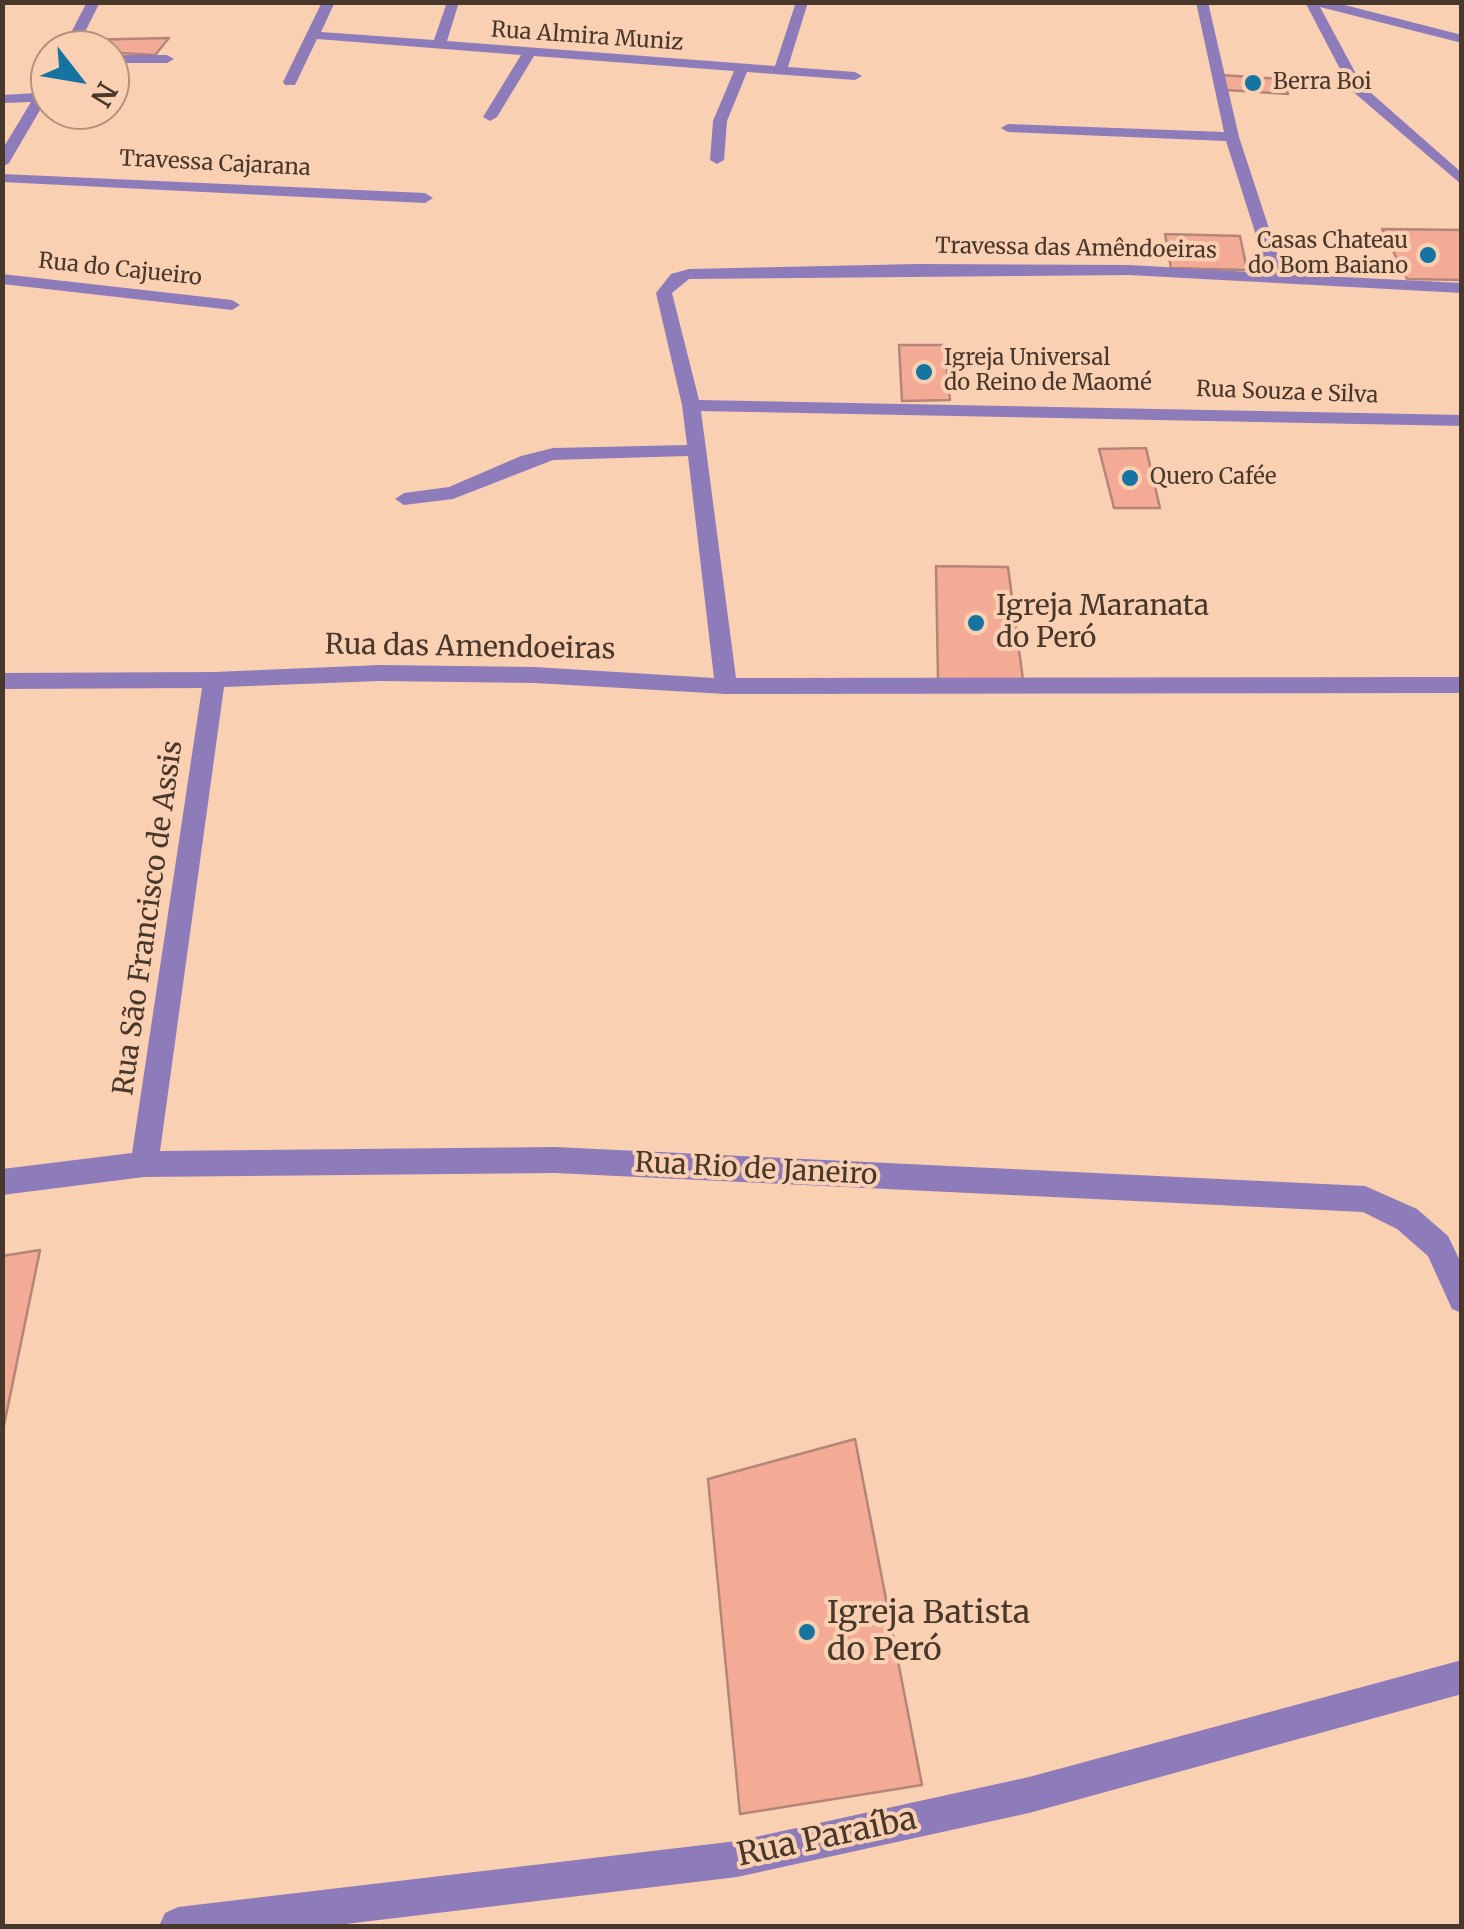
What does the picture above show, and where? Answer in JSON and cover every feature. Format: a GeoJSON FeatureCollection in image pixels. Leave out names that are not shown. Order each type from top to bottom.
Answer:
{"type":"FeatureCollection","features":[{"type":"Feature","properties":{"kind":"street"},"geometry":{"type":"LineString","coordinates":[[79,30],[94,2]]}},
{"type":"Feature","properties":{"kind":"street"},"geometry":{"type":"LineString","coordinates":[[290,82],[329,2]]}},
{"type":"Feature","properties":{"kind":"street"},"geometry":{"type":"LineString","coordinates":[[440,46],[454,2]]}},
{"type":"Feature","properties":{"kind":"street"},"geometry":{"type":"LineString","coordinates":[[780,70],[802,2]]}},
{"type":"Feature","properties":{"kind":"street"},"geometry":{"type":"LineString","coordinates":[[1202,2],[1232,137],[1276,277]]}},
{"type":"Feature","properties":{"kind":"street"},"geometry":{"type":"LineString","coordinates":[[1313,2],[1462,39]]}},
{"type":"Feature","properties":{"kind":"street"},"geometry":{"type":"LineString","coordinates":[[1313,2],[1356,87],[1462,181]]}},
{"type":"Feature","properties":{"kind":"street","name":"Rua Almira Muniz"},"geometry":{"type":"LineString","coordinates":[[315,34],[856,76]]}},
{"type":"Feature","properties":{"kind":"street"},"geometry":{"type":"LineString","coordinates":[[490,117],[529,52]]}},
{"type":"Feature","properties":{"kind":"street"},"geometry":{"type":"LineString","coordinates":[[130,59],[168,59]]}},
{"type":"Feature","properties":{"kind":"street"},"geometry":{"type":"LineString","coordinates":[[717,160],[720,121],[742,68]]}},
{"type":"Feature","properties":{"kind":"street"},"geometry":{"type":"LineString","coordinates":[[2,98],[30,98]]}},
{"type":"Feature","properties":{"kind":"street"},"geometry":{"type":"LineString","coordinates":[[2,163],[30,115]]}},
{"type":"Feature","properties":{"kind":"street"},"geometry":{"type":"LineString","coordinates":[[1008,128],[1232,137]]}},
{"type":"Feature","properties":{"kind":"street","name":"Travessa Cajarana"},"geometry":{"type":"LineString","coordinates":[[2,178],[425,198]]}},
{"type":"Feature","properties":{"kind":"street","name":"Travessa das Amêndoeiras"},"geometry":{"type":"LineString","coordinates":[[692,405],[664,293],[668,284],[690,274],[936,269],[1276,277],[1462,288]]}},
{"type":"Feature","properties":{"kind":"street","name":"Rua do Cajueiro"},"geometry":{"type":"LineString","coordinates":[[2,279],[232,304]]}},
{"type":"Feature","properties":{"kind":"street"},"geometry":{"type":"LineString","coordinates":[[692,405],[726,686]]}},
{"type":"Feature","properties":{"kind":"street","name":"Rua Souza e Silva"},"geometry":{"type":"LineString","coordinates":[[692,405],[1462,421]]}},
{"type":"Feature","properties":{"kind":"street"},"geometry":{"type":"LineString","coordinates":[[404,499],[454,493],[528,460],[554,454],[695,450]]}},
{"type":"Feature","properties":{"kind":"street","name":"Rua das Amendoeiras"},"geometry":{"type":"LineString","coordinates":[[2,681],[214,680],[380,673],[726,686],[1462,685]]}},
{"type":"Feature","properties":{"kind":"street","name":"Rua São Francisco de Assis"},"geometry":{"type":"LineString","coordinates":[[144,1164],[214,680]]}},
{"type":"Feature","properties":{"kind":"street","name":"Rua Rio de Janeiro"},"geometry":{"type":"LineString","coordinates":[[2,1182],[144,1164],[555,1160],[1365,1199],[1407,1219],[1438,1246],[1462,1299]]}},
{"type":"Feature","properties":{"kind":"street","name":"Rua Paraíba"},"geometry":{"type":"LineString","coordinates":[[178,1926],[736,1859],[1029,1795],[1462,1677]]}},
{"type":"Feature","properties":{"kind":"building"},"geometry":{"type":"Polygon","coordinates":[[[169,38],[155,55],[130,54],[130,39],[169,38]]]}},
{"type":"Feature","properties":{"kind":"building","name":"Berra Boi"},"geometry":{"type":"Polygon","coordinates":[[[1220,75],[1282,79],[1288,94],[1226,90],[1220,75]]]}},
{"type":"Feature","properties":{"kind":"building","name":"Casas Chateau do Bom Baiano"},"geometry":{"type":"Polygon","coordinates":[[[1382,229],[1462,230],[1462,280],[1407,279],[1382,229]]]}},
{"type":"Feature","properties":{"kind":"building"},"geometry":{"type":"Polygon","coordinates":[[[1165,234],[1240,236],[1247,270],[1171,268],[1165,234]]]}},
{"type":"Feature","properties":{"kind":"building","name":"Igreja Universal do Reino de Maomé"},"geometry":{"type":"Polygon","coordinates":[[[899,345],[944,345],[950,400],[902,401],[899,345]]]}},
{"type":"Feature","properties":{"kind":"building","name":"Quero Cafée"},"geometry":{"type":"Polygon","coordinates":[[[1146,448],[1160,508],[1114,508],[1099,449],[1146,448]]]}},
{"type":"Feature","properties":{"kind":"building","name":"Igreja Maranata do Peró"},"geometry":{"type":"Polygon","coordinates":[[[936,566],[1008,567],[1023,680],[938,680],[936,566]]]}},
{"type":"Feature","properties":{"kind":"building"},"geometry":{"type":"Polygon","coordinates":[[[40,1250],[2,1435],[2,1256],[40,1250]]]}},
{"type":"Feature","properties":{"kind":"building","name":"Igreja Batista do Peró"},"geometry":{"type":"Polygon","coordinates":[[[855,1439],[922,1785],[740,1814],[708,1479],[855,1439]]]}},
{"type":"Feature","properties":{"kind":"place","name":"Berra Boi"},"geometry":{"type":"Point","coordinates":[1253,83]}},
{"type":"Feature","properties":{"kind":"place","name":"Casas Chateau do Bom Baiano"},"geometry":{"type":"Point","coordinates":[1428,255]}},
{"type":"Feature","properties":{"kind":"place","name":"Igreja Universal do Reino de Maomé"},"geometry":{"type":"Point","coordinates":[924,372]}},
{"type":"Feature","properties":{"kind":"place","name":"Quero Cafée"},"geometry":{"type":"Point","coordinates":[1130,478]}},
{"type":"Feature","properties":{"kind":"place","name":"Igreja Maranata do Peró"},"geometry":{"type":"Point","coordinates":[976,623]}},
{"type":"Feature","properties":{"kind":"place","name":"Igreja Batista do Peró"},"geometry":{"type":"Point","coordinates":[807,1632]}}]}
